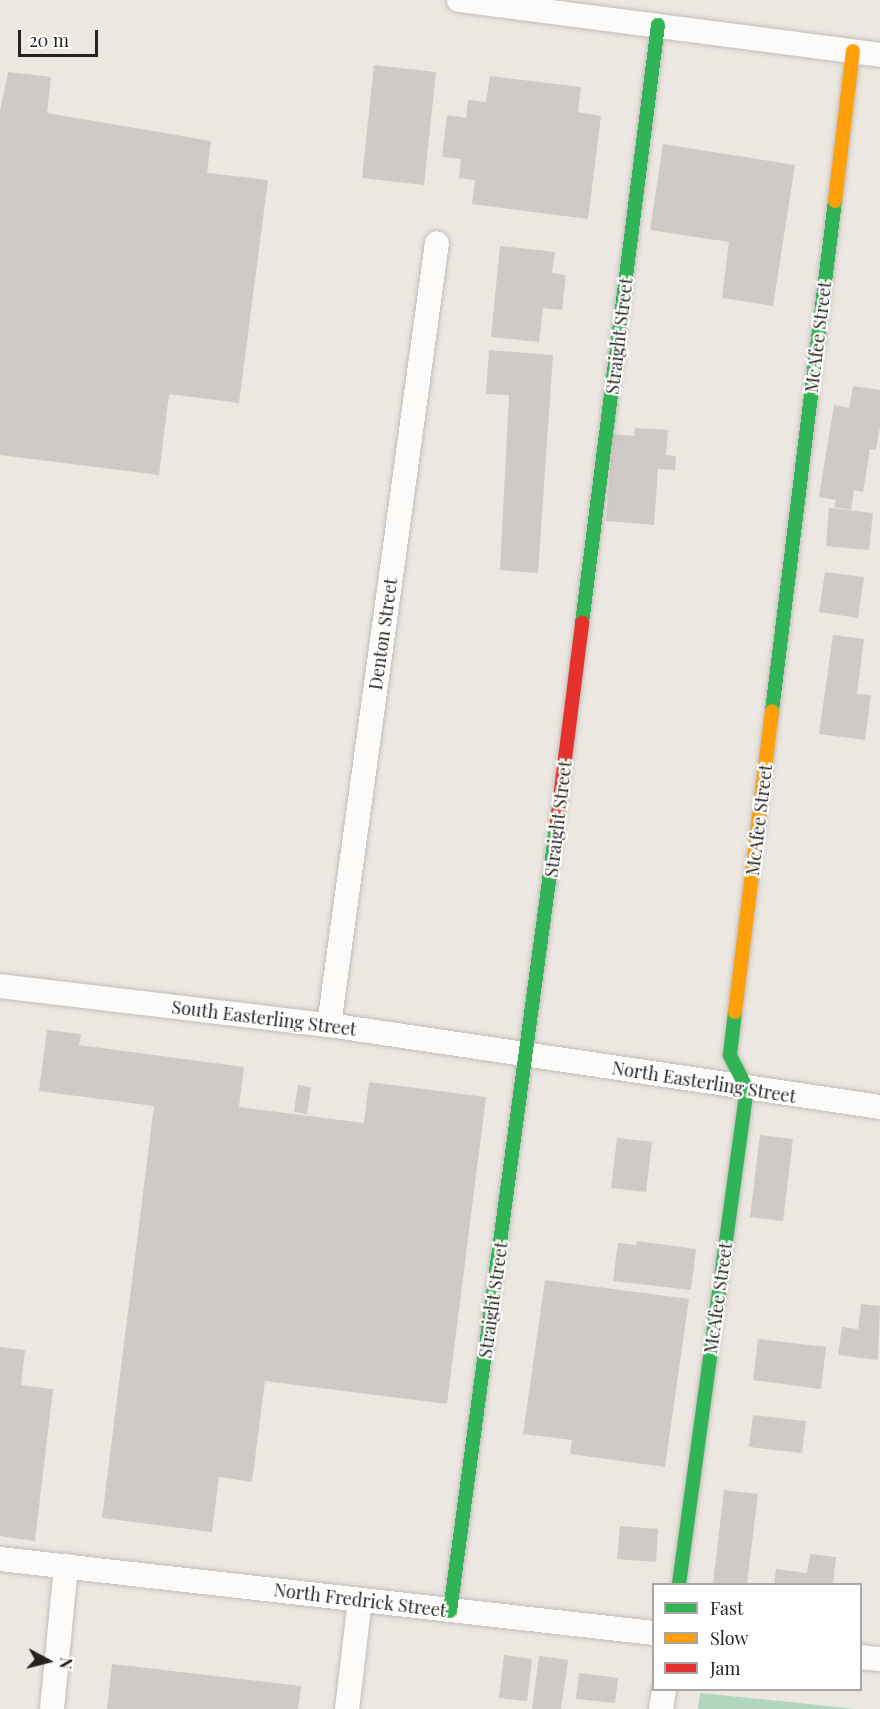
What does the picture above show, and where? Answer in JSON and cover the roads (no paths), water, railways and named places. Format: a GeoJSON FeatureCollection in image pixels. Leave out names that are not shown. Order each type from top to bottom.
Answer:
{"type":"FeatureCollection","features":[{"type":"Feature","properties":{"kind":"street"},"geometry":{"type":"LineString","coordinates":[[459,0],[880,54]]}},
{"type":"Feature","properties":{"kind":"street","name":"Straight Street"},"geometry":{"type":"LineString","coordinates":[[450,1611],[528,1054],[658,25]]}},
{"type":"Feature","properties":{"kind":"street","name":"McAfee Street"},"geometry":{"type":"LineString","coordinates":[[679,1583],[747,1089],[730,1055],[853,51]]}},
{"type":"Feature","properties":{"kind":"street","name":"Denton Street"},"geometry":{"type":"LineString","coordinates":[[329,1025],[437,243]]}},
{"type":"Feature","properties":{"kind":"street","name":"South Easterling Street"},"geometry":{"type":"LineString","coordinates":[[0,986],[329,1025],[528,1054]]}},
{"type":"Feature","properties":{"kind":"street","name":"North Easterling Street"},"geometry":{"type":"LineString","coordinates":[[528,1054],[747,1089],[880,1107]]}},
{"type":"Feature","properties":{"kind":"street","name":"North Fredrick Street"},"geometry":{"type":"LineString","coordinates":[[0,1559],[652,1633]]}},
{"type":"Feature","properties":{"kind":"street"},"geometry":{"type":"LineString","coordinates":[[52,1709],[66,1566]]}},
{"type":"Feature","properties":{"kind":"street"},"geometry":{"type":"LineString","coordinates":[[347,1709],[360,1600]]}},
{"type":"Feature","properties":{"kind":"street"},"geometry":{"type":"LineString","coordinates":[[862,1657],[880,1659]]}},
{"type":"Feature","properties":{"kind":"street"},"geometry":{"type":"LineString","coordinates":[[661,1709],[664,1691]]}}]}
